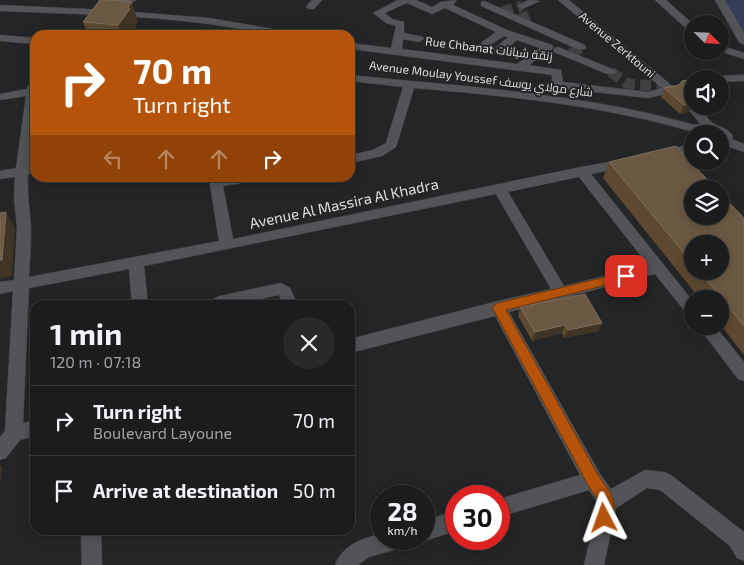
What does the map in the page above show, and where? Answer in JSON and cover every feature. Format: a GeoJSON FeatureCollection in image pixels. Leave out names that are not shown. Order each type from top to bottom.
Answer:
{"type":"FeatureCollection","features":[{"type":"Feature","properties":{"kind":"street"},"geometry":{"type":"LineString","coordinates":[[109,13],[131,0]]}},
{"type":"Feature","properties":{"kind":"street"},"geometry":{"type":"LineString","coordinates":[[376,0],[390,6]]}},
{"type":"Feature","properties":{"kind":"street"},"geometry":{"type":"LineString","coordinates":[[396,51],[401,24],[389,21],[378,13],[407,0],[432,11],[449,2],[502,32],[548,47],[521,66]]}},
{"type":"Feature","properties":{"kind":"street","name":"Avenue Zerktouni"},"geometry":{"type":"LineString","coordinates":[[563,0],[669,88]]}},
{"type":"Feature","properties":{"kind":"street"},"geometry":{"type":"LineString","coordinates":[[660,0],[684,21]]}},
{"type":"Feature","properties":{"kind":"street"},"geometry":{"type":"LineString","coordinates":[[720,0],[744,42]]}},
{"type":"Feature","properties":{"kind":"street"},"geometry":{"type":"LineString","coordinates":[[522,6],[535,1]]}},
{"type":"Feature","properties":{"kind":"street"},"geometry":{"type":"LineString","coordinates":[[484,4],[581,46]]}},
{"type":"Feature","properties":{"kind":"street"},"geometry":{"type":"LineString","coordinates":[[0,8],[109,13],[209,21],[262,30]]}},
{"type":"Feature","properties":{"kind":"street"},"geometry":{"type":"LineString","coordinates":[[486,44],[502,32]]}},
{"type":"Feature","properties":{"kind":"street"},"geometry":{"type":"LineString","coordinates":[[399,35],[419,39]]}},
{"type":"Feature","properties":{"kind":"street"},"geometry":{"type":"LineString","coordinates":[[498,50],[516,36]]}},
{"type":"Feature","properties":{"kind":"street"},"geometry":{"type":"LineString","coordinates":[[0,38],[30,41]]}},
{"type":"Feature","properties":{"kind":"street","name":"Rue Chbanat زنقة شبانات"},"geometry":{"type":"LineString","coordinates":[[355,47],[521,66],[557,72],[558,85],[648,95],[684,83]]}},
{"type":"Feature","properties":{"kind":"street"},"geometry":{"type":"LineString","coordinates":[[558,50],[611,72]]}},
{"type":"Feature","properties":{"kind":"street"},"geometry":{"type":"LineString","coordinates":[[729,51],[744,56]]}},
{"type":"Feature","properties":{"kind":"street"},"geometry":{"type":"LineString","coordinates":[[729,79],[744,78]]}},
{"type":"Feature","properties":{"kind":"street","name":"Avenue Moulay Youssef شارع مولاي يوسف"},"geometry":{"type":"LineString","coordinates":[[355,79],[556,99],[633,112],[684,127]]}},
{"type":"Feature","properties":{"kind":"street"},"geometry":{"type":"LineString","coordinates":[[355,158],[388,149],[392,144],[409,84]]}},
{"type":"Feature","properties":{"kind":"street"},"geometry":{"type":"LineString","coordinates":[[556,99],[558,85]]}},
{"type":"Feature","properties":{"kind":"street"},"geometry":{"type":"LineString","coordinates":[[0,97],[30,88]]}},
{"type":"Feature","properties":{"kind":"street"},"geometry":{"type":"LineString","coordinates":[[699,115],[708,125]]}},
{"type":"Feature","properties":{"kind":"street"},"geometry":{"type":"LineString","coordinates":[[729,144],[744,148]]}},
{"type":"Feature","properties":{"kind":"street"},"geometry":{"type":"LineString","coordinates":[[0,452],[14,433],[30,149]]}},
{"type":"Feature","properties":{"kind":"street","name":"Avenue Al Massira Al Khadra"},"geometry":{"type":"LineString","coordinates":[[0,288],[227,245],[684,150]]}},
{"type":"Feature","properties":{"kind":"street"},"geometry":{"type":"LineString","coordinates":[[0,175],[29,170]]}},
{"type":"Feature","properties":{"kind":"street"},"geometry":{"type":"LineString","coordinates":[[582,171],[684,300]]}},
{"type":"Feature","properties":{"kind":"street"},"geometry":{"type":"LineString","coordinates":[[215,182],[227,245]]}},
{"type":"Feature","properties":{"kind":"street"},"geometry":{"type":"LineString","coordinates":[[499,188],[560,292]]}},
{"type":"Feature","properties":{"kind":"street"},"geometry":{"type":"LineString","coordinates":[[136,262],[140,300]]}},
{"type":"Feature","properties":{"kind":"street"},"geometry":{"type":"LineString","coordinates":[[355,345],[498,307],[659,268]]}},
{"type":"Feature","properties":{"kind":"street"},"geometry":{"type":"LineString","coordinates":[[229,300],[281,289],[285,292],[288,300]]}},
{"type":"Feature","properties":{"kind":"street"},"geometry":{"type":"LineString","coordinates":[[498,307],[593,480],[608,502]]}},
{"type":"Feature","properties":{"kind":"street"},"geometry":{"type":"LineString","coordinates":[[713,335],[744,374]]}},
{"type":"Feature","properties":{"kind":"street"},"geometry":{"type":"LineString","coordinates":[[14,433],[30,429]]}},
{"type":"Feature","properties":{"kind":"street"},"geometry":{"type":"LineString","coordinates":[[510,505],[593,480]]}},
{"type":"Feature","properties":{"kind":"street"},"geometry":{"type":"LineString","coordinates":[[594,565],[608,502],[645,480],[664,481],[737,539],[744,551]]}},
{"type":"Feature","properties":{"kind":"street"},"geometry":{"type":"LineString","coordinates":[[90,535],[92,565]]}},
{"type":"Feature","properties":{"kind":"street"},"geometry":{"type":"LineString","coordinates":[[345,565],[348,558],[370,549]]}},
{"type":"Feature","properties":{"kind":"shaded area"},"geometry":{"type":"Polygon","coordinates":[[[722,0],[744,0],[744,39],[722,0]]]}},
{"type":"Feature","properties":{"kind":"building"},"geometry":{"type":"Polygon","coordinates":[[[100,0],[132,2],[128,7],[130,9],[118,25],[83,22],[100,0]]]}},
{"type":"Feature","properties":{"kind":"building"},"geometry":{"type":"Polygon","coordinates":[[[684,81],[684,105],[664,88],[679,85],[684,81]]]}},
{"type":"Feature","properties":{"kind":"building"},"geometry":{"type":"Polygon","coordinates":[[[676,146],[684,155],[684,170],[698,170],[708,180],[684,180],[684,225],[729,225],[729,202],[744,218],[744,326],[729,308],[729,290],[715,290],[706,280],[729,280],[729,235],[684,235],[684,253],[609,162],[676,146]]]}},
{"type":"Feature","properties":{"kind":"building"},"geometry":{"type":"Polygon","coordinates":[[[6,212],[2,260],[0,260],[0,213],[6,212]]]}},
{"type":"Feature","properties":{"kind":"building"},"geometry":{"type":"Polygon","coordinates":[[[585,294],[602,323],[568,330],[565,325],[535,332],[520,307],[585,294]]]}},
{"type":"Feature","properties":{"kind":"tunnel"},"geometry":{"type":"LineString","coordinates":[[502,12],[522,6]]}},
{"type":"Feature","properties":{"kind":"tunnel"},"geometry":{"type":"LineString","coordinates":[[519,20],[532,14]]}},
{"type":"Feature","properties":{"kind":"tunnel"},"geometry":{"type":"LineString","coordinates":[[571,54],[581,47]]}},
{"type":"Feature","properties":{"kind":"tunnel"},"geometry":{"type":"LineString","coordinates":[[611,72],[628,84],[666,86]]}},
{"type":"Feature","properties":{"kind":"route"},"geometry":{"type":"LineString","coordinates":[[604,518],[608,502],[593,480],[498,307],[626,276]]}}]}
